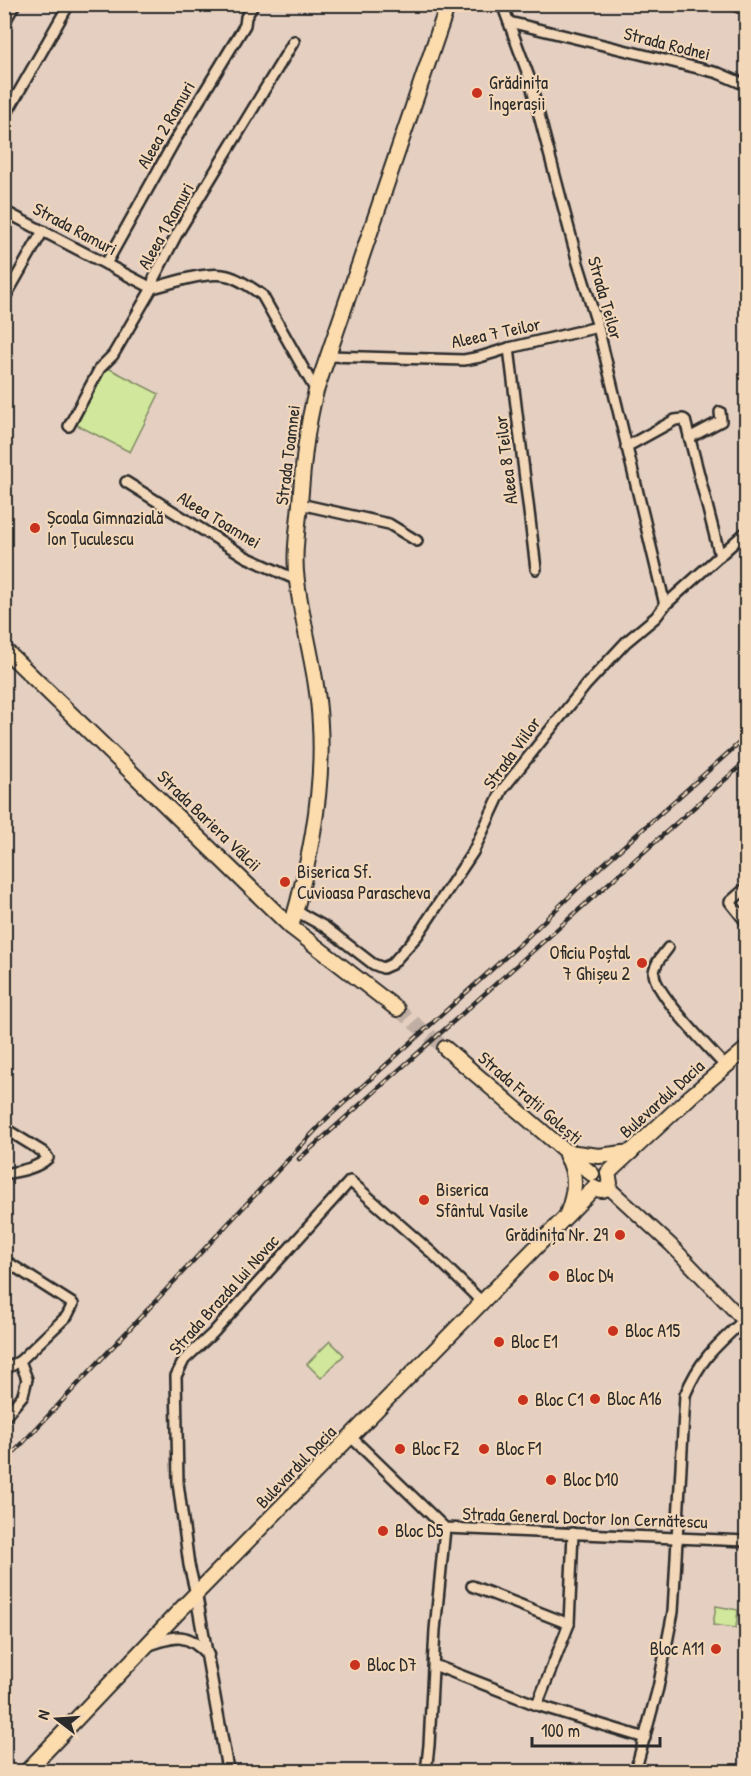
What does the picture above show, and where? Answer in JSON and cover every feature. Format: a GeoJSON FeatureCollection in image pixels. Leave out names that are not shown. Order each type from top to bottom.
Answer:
{"type":"FeatureCollection","features":[{"type":"Feature","properties":{"kind":"main road","name":"Strada Toamnei"},"geometry":{"type":"LineString","coordinates":[[291,927],[303,889],[316,808],[321,726],[316,674],[297,580],[296,549],[304,444],[316,391],[448,4]]}},
{"type":"Feature","properties":{"kind":"main road","name":"Strada Bariera Vâlcii"},"geometry":{"type":"LineString","coordinates":[[4,649],[291,927],[397,1009]]}},
{"type":"Feature","properties":{"kind":"main road","name":"Strada Frații Golești"},"geometry":{"type":"LineString","coordinates":[[445,1048],[592,1174],[590,1182],[603,1183]]}},
{"type":"Feature","properties":{"kind":"main road","name":"Bulevardul Dacia"},"geometry":{"type":"LineString","coordinates":[[26,1772],[196,1594],[567,1216],[603,1183],[631,1152],[745,1049]]}},
{"type":"Feature","properties":{"kind":"main road"},"geometry":{"type":"LineString","coordinates":[[564,1151],[599,1156],[631,1152]]}},
{"type":"Feature","properties":{"kind":"main road"},"geometry":{"type":"LineString","coordinates":[[564,1151],[572,1164],[575,1178],[572,1201],[567,1216]]}},
{"type":"Feature","properties":{"kind":"main road"},"geometry":{"type":"LineString","coordinates":[[603,1183],[671,1245],[745,1321]]}},
{"type":"Feature","properties":{"kind":"street"},"geometry":{"type":"LineString","coordinates":[[4,23],[15,4]]}},
{"type":"Feature","properties":{"kind":"street"},"geometry":{"type":"LineString","coordinates":[[4,118],[69,4]]}},
{"type":"Feature","properties":{"kind":"street","name":"Aleea 2 Ramuri"},"geometry":{"type":"LineString","coordinates":[[106,264],[174,142],[245,26],[246,17],[254,4]]}},
{"type":"Feature","properties":{"kind":"street","name":"Strada Teilor"},"geometry":{"type":"LineString","coordinates":[[502,4],[529,77],[578,263],[598,327],[665,605]]}},
{"type":"Feature","properties":{"kind":"street","name":"Strada Rodnei"},"geometry":{"type":"LineString","coordinates":[[509,22],[718,73],[747,85]]}},
{"type":"Feature","properties":{"kind":"street","name":"Aleea 1 Ramuri"},"geometry":{"type":"LineString","coordinates":[[69,426],[100,368],[113,355],[152,288],[154,278],[177,234],[294,41]]}},
{"type":"Feature","properties":{"kind":"street","name":"Strada Ramuri"},"geometry":{"type":"LineString","coordinates":[[4,211],[152,288]]}},
{"type":"Feature","properties":{"kind":"street"},"geometry":{"type":"LineString","coordinates":[[4,299],[43,231]]}},
{"type":"Feature","properties":{"kind":"street"},"geometry":{"type":"LineString","coordinates":[[152,288],[211,274],[228,275],[248,285],[262,295],[316,391]]}},
{"type":"Feature","properties":{"kind":"street","name":"Aleea 7 Teilor"},"geometry":{"type":"LineString","coordinates":[[328,356],[447,361],[480,357],[598,327]]}},
{"type":"Feature","properties":{"kind":"street","name":"Aleea 8 Teilor"},"geometry":{"type":"LineString","coordinates":[[509,348],[536,569]]}},
{"type":"Feature","properties":{"kind":"street"},"geometry":{"type":"LineString","coordinates":[[689,438],[721,420],[720,412]]}},
{"type":"Feature","properties":{"kind":"street"},"geometry":{"type":"LineString","coordinates":[[626,447],[675,420],[685,420],[720,556]]}},
{"type":"Feature","properties":{"kind":"street","name":"Aleea Toamnei"},"geometry":{"type":"LineString","coordinates":[[126,482],[246,557],[297,580]]}},
{"type":"Feature","properties":{"kind":"street"},"geometry":{"type":"LineString","coordinates":[[300,504],[389,524],[417,541]]}},
{"type":"Feature","properties":{"kind":"street","name":"Strada Viilor"},"geometry":{"type":"LineString","coordinates":[[296,911],[325,927],[373,964],[383,968],[392,964],[417,936],[460,873],[473,852],[502,790],[585,685],[626,642],[656,617],[665,605],[747,532]]}},
{"type":"Feature","properties":{"kind":"street"},"geometry":{"type":"LineString","coordinates":[[747,888],[730,902],[743,910],[747,922]]}},
{"type":"Feature","properties":{"kind":"street"},"geometry":{"type":"LineString","coordinates":[[668,948],[656,964],[654,980],[664,998],[725,1066]]}},
{"type":"Feature","properties":{"kind":"street"},"geometry":{"type":"LineString","coordinates":[[4,1128],[43,1152],[48,1158],[30,1169],[4,1174]]}},
{"type":"Feature","properties":{"kind":"street","name":"Strada Brazda lui Novac"},"geometry":{"type":"LineString","coordinates":[[228,1772],[208,1655],[189,1565],[178,1483],[176,1376],[184,1360],[213,1333],[350,1180],[432,1253],[482,1302]]}},
{"type":"Feature","properties":{"kind":"street"},"geometry":{"type":"LineString","coordinates":[[4,1260],[73,1304],[67,1316],[20,1361],[4,1370]]}},
{"type":"Feature","properties":{"kind":"street"},"geometry":{"type":"LineString","coordinates":[[635,1772],[670,1635],[676,1595],[680,1463],[685,1395],[694,1373],[706,1356],[745,1321]]}},
{"type":"Feature","properties":{"kind":"street"},"geometry":{"type":"LineString","coordinates":[[4,1418],[23,1395],[27,1380],[20,1361]]}},
{"type":"Feature","properties":{"kind":"street","name":"Strada General Doctor Ion Cernătescu"},"geometry":{"type":"LineString","coordinates":[[351,1437],[445,1528],[747,1541]]}},
{"type":"Feature","properties":{"kind":"street"},"geometry":{"type":"LineString","coordinates":[[426,1772],[435,1630],[445,1528]]}},
{"type":"Feature","properties":{"kind":"street"},"geometry":{"type":"LineString","coordinates":[[537,1704],[569,1624],[573,1533]]}},
{"type":"Feature","properties":{"kind":"street"},"geometry":{"type":"LineString","coordinates":[[472,1587],[569,1624]]}},
{"type":"Feature","properties":{"kind":"street"},"geometry":{"type":"LineString","coordinates":[[147,1645],[172,1637],[184,1638],[200,1646],[208,1655]]}},
{"type":"Feature","properties":{"kind":"street"},"geometry":{"type":"LineString","coordinates":[[434,1665],[537,1704],[645,1738]]}},
{"type":"Feature","properties":{"kind":"green space"},"geometry":{"type":"Polygon","coordinates":[[[106,367],[159,394],[130,452],[77,425],[106,367]]]}},
{"type":"Feature","properties":{"kind":"green space"},"geometry":{"type":"Polygon","coordinates":[[[330,1341],[344,1355],[321,1378],[307,1364],[330,1341]]]}},
{"type":"Feature","properties":{"kind":"green space"},"geometry":{"type":"Polygon","coordinates":[[[716,1606],[738,1610],[736,1628],[713,1625],[716,1606]]]}},
{"type":"Feature","properties":{"kind":"tunnel"},"geometry":{"type":"LineString","coordinates":[[397,1009],[445,1048]]}},
{"type":"Feature","properties":{"kind":"railway"},"geometry":{"type":"LineString","coordinates":[[4,1463],[326,1119],[520,944],[597,870],[746,737]]}},
{"type":"Feature","properties":{"kind":"railway"},"geometry":{"type":"LineString","coordinates":[[299,1159],[746,761]]}},
{"type":"Feature","properties":{"kind":"place","name":"Grădinița Îngerașii"},"geometry":{"type":"Point","coordinates":[477,93]}},
{"type":"Feature","properties":{"kind":"place","name":"Școala Gimnazială Ion Țuculescu"},"geometry":{"type":"Point","coordinates":[35,528]}},
{"type":"Feature","properties":{"kind":"place","name":"Biserica Sf. Cuvioasa Parascheva"},"geometry":{"type":"Point","coordinates":[285,882]}},
{"type":"Feature","properties":{"kind":"place","name":"Oficiu Poștal 7 Ghișeu 2"},"geometry":{"type":"Point","coordinates":[642,963]}},
{"type":"Feature","properties":{"kind":"place","name":"Biserica Sfântul Vasile"},"geometry":{"type":"Point","coordinates":[424,1200]}},
{"type":"Feature","properties":{"kind":"place","name":"Grădinița Nr. 29"},"geometry":{"type":"Point","coordinates":[620,1235]}},
{"type":"Feature","properties":{"kind":"place","name":"Bloc D4"},"geometry":{"type":"Point","coordinates":[554,1276]}},
{"type":"Feature","properties":{"kind":"place","name":"Bloc A15"},"geometry":{"type":"Point","coordinates":[613,1331]}},
{"type":"Feature","properties":{"kind":"place","name":"Bloc E1"},"geometry":{"type":"Point","coordinates":[499,1342]}},
{"type":"Feature","properties":{"kind":"place","name":"Bloc A16"},"geometry":{"type":"Point","coordinates":[595,1399]}},
{"type":"Feature","properties":{"kind":"place","name":"Bloc C1"},"geometry":{"type":"Point","coordinates":[523,1400]}},
{"type":"Feature","properties":{"kind":"place","name":"Bloc F2"},"geometry":{"type":"Point","coordinates":[400,1449]}},
{"type":"Feature","properties":{"kind":"place","name":"Bloc F1"},"geometry":{"type":"Point","coordinates":[484,1449]}},
{"type":"Feature","properties":{"kind":"place","name":"Bloc D10"},"geometry":{"type":"Point","coordinates":[551,1480]}},
{"type":"Feature","properties":{"kind":"place","name":"Bloc D5"},"geometry":{"type":"Point","coordinates":[383,1531]}},
{"type":"Feature","properties":{"kind":"place","name":"Bloc A11"},"geometry":{"type":"Point","coordinates":[716,1649]}},
{"type":"Feature","properties":{"kind":"place","name":"Bloc D7"},"geometry":{"type":"Point","coordinates":[355,1665]}}]}
